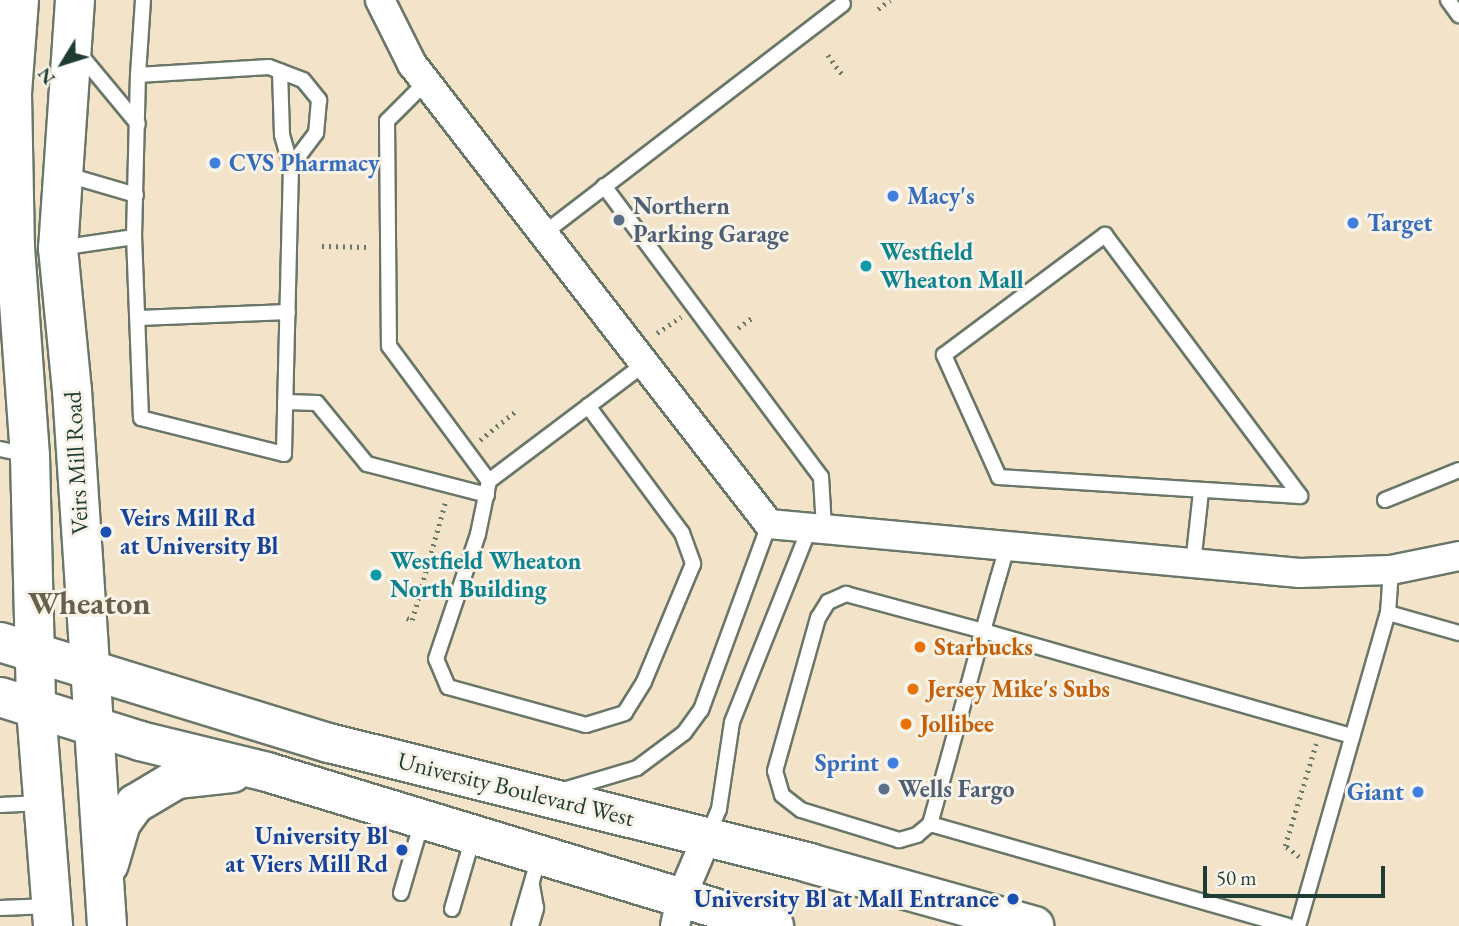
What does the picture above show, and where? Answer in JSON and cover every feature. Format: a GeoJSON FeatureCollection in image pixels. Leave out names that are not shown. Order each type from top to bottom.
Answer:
{"type":"FeatureCollection","features":[{"type":"Feature","properties":{"kind":"main road","name":"Veirs Mill Road"},"geometry":{"type":"LineString","coordinates":[[19,0],[7,72],[15,247],[17,647],[36,709],[52,916]]}},
{"type":"Feature","properties":{"kind":"main road","name":"Veirs Mill Road"},"geometry":{"type":"LineString","coordinates":[[75,0],[61,173],[58,248],[72,390],[87,669],[107,926]]}},
{"type":"Feature","properties":{"kind":"main road","name":"University Boulevard West"},"geometry":{"type":"LineString","coordinates":[[17,647],[329,743],[809,863],[1034,926]]}},
{"type":"Feature","properties":{"kind":"main road"},"geometry":{"type":"LineString","coordinates":[[0,697],[92,726],[267,772],[473,837],[535,868],[678,912],[774,926]]}},
{"type":"Feature","properties":{"kind":"main road"},"geometry":{"type":"LineString","coordinates":[[104,883],[121,823],[149,794],[177,779],[267,772]]}},
{"type":"Feature","properties":{"kind":"street"},"geometry":{"type":"LineString","coordinates":[[380,0],[384,14],[426,82],[769,524],[939,536],[1007,547],[1300,573],[1391,570],[1459,556]]}},
{"type":"Feature","properties":{"kind":"street"},"geometry":{"type":"LineString","coordinates":[[678,912],[706,839]]}},
{"type":"Feature","properties":{"kind":"lane"},"geometry":{"type":"LineString","coordinates":[[142,0],[134,237],[141,418],[284,454],[292,166],[282,135],[275,69]]}},
{"type":"Feature","properties":{"kind":"lane"},"geometry":{"type":"LineString","coordinates":[[1448,0],[1459,15]]}},
{"type":"Feature","properties":{"kind":"lane"},"geometry":{"type":"LineString","coordinates":[[542,234],[844,4]]}},
{"type":"Feature","properties":{"kind":"lane"},"geometry":{"type":"LineString","coordinates":[[71,44],[138,124]]}},
{"type":"Feature","properties":{"kind":"lane"},"geometry":{"type":"LineString","coordinates":[[138,75],[275,69],[303,80],[319,100],[316,133],[292,166]]}},
{"type":"Feature","properties":{"kind":"lane"},"geometry":{"type":"LineString","coordinates":[[426,82],[387,121],[389,346],[488,488]]}},
{"type":"Feature","properties":{"kind":"lane"},"geometry":{"type":"LineString","coordinates":[[61,173],[136,195]]}},
{"type":"Feature","properties":{"kind":"lane"},"geometry":{"type":"LineString","coordinates":[[604,186],[821,477],[817,528],[732,722],[719,809],[706,839]]}},
{"type":"Feature","properties":{"kind":"lane"},"geometry":{"type":"LineString","coordinates":[[1105,235],[1300,496],[1202,492],[999,477],[944,355],[1105,235]]}},
{"type":"Feature","properties":{"kind":"lane"},"geometry":{"type":"LineString","coordinates":[[58,248],[134,237]]}},
{"type":"Feature","properties":{"kind":"lane"},"geometry":{"type":"LineString","coordinates":[[139,318],[288,312]]}},
{"type":"Feature","properties":{"kind":"lane"},"geometry":{"type":"LineString","coordinates":[[589,406],[682,533],[693,564],[644,682],[625,713],[586,725],[448,687],[436,659],[488,488],[589,406],[643,365]]}},
{"type":"Feature","properties":{"kind":"lane"},"geometry":{"type":"LineString","coordinates":[[285,402],[317,403],[367,464],[488,488]]}},
{"type":"Feature","properties":{"kind":"lane"},"geometry":{"type":"LineString","coordinates":[[1385,500],[1459,470]]}},
{"type":"Feature","properties":{"kind":"lane"},"geometry":{"type":"LineString","coordinates":[[1193,564],[1202,492]]}},
{"type":"Feature","properties":{"kind":"lane"},"geometry":{"type":"LineString","coordinates":[[542,796],[637,768],[684,733],[701,710],[769,524]]}},
{"type":"Feature","properties":{"kind":"lane"},"geometry":{"type":"LineString","coordinates":[[1007,547],[984,631],[930,824],[917,835],[899,839],[801,810],[782,795],[775,771],[818,618],[828,602],[846,594],[984,631],[1352,737]]}},
{"type":"Feature","properties":{"kind":"lane"},"geometry":{"type":"LineString","coordinates":[[1298,926],[1388,613],[1391,570]]}},
{"type":"Feature","properties":{"kind":"lane"},"geometry":{"type":"LineString","coordinates":[[1388,613],[1459,633]]}},
{"type":"Feature","properties":{"kind":"lane"},"geometry":{"type":"LineString","coordinates":[[0,806],[44,803]]}},
{"type":"Feature","properties":{"kind":"lane"},"geometry":{"type":"LineString","coordinates":[[401,893],[422,821]]}},
{"type":"Feature","properties":{"kind":"lane"},"geometry":{"type":"LineString","coordinates":[[930,824],[1288,926]]}},
{"type":"Feature","properties":{"kind":"lane"},"geometry":{"type":"LineString","coordinates":[[452,909],[473,837]]}},
{"type":"Feature","properties":{"kind":"lane"},"geometry":{"type":"LineString","coordinates":[[519,926],[535,868]]}},
{"type":"Feature","properties":{"kind":"lane"},"geometry":{"type":"LineString","coordinates":[[531,926],[536,908],[535,868]]}},
{"type":"Feature","properties":{"kind":"lane"},"geometry":{"type":"LineString","coordinates":[[0,908],[52,916]]}},
{"type":"Feature","properties":{"kind":"path"},"geometry":{"type":"LineString","coordinates":[[878,9],[890,0]]}},
{"type":"Feature","properties":{"kind":"path"},"geometry":{"type":"LineString","coordinates":[[828,55],[842,74]]}},
{"type":"Feature","properties":{"kind":"path"},"geometry":{"type":"LineString","coordinates":[[323,246],[362,247]]}},
{"type":"Feature","properties":{"kind":"path"},"geometry":{"type":"LineString","coordinates":[[657,333],[682,317]]}},
{"type":"Feature","properties":{"kind":"path"},"geometry":{"type":"LineString","coordinates":[[737,328],[753,317]]}},
{"type":"Feature","properties":{"kind":"path"},"geometry":{"type":"LineString","coordinates":[[407,618],[412,620],[446,502]]}},
{"type":"Feature","properties":{"kind":"place","name":"CVS Pharmacy"},"geometry":{"type":"Point","coordinates":[215,163]}},
{"type":"Feature","properties":{"kind":"place","name":"Macy's"},"geometry":{"type":"Point","coordinates":[893,196]}},
{"type":"Feature","properties":{"kind":"place","name":"Northern Parking Garage"},"geometry":{"type":"Point","coordinates":[619,220]}},
{"type":"Feature","properties":{"kind":"place","name":"Target"},"geometry":{"type":"Point","coordinates":[1353,223]}},
{"type":"Feature","properties":{"kind":"place","name":"Westfield Wheaton Mall"},"geometry":{"type":"Point","coordinates":[866,266]}},
{"type":"Feature","properties":{"kind":"place","name":"Veirs Mill Rd at University Bl"},"geometry":{"type":"Point","coordinates":[106,532]}},
{"type":"Feature","properties":{"kind":"place","name":"Westfield Wheaton North Building"},"geometry":{"type":"Point","coordinates":[376,575]}},
{"type":"Feature","properties":{"kind":"place","name":"Starbucks"},"geometry":{"type":"Point","coordinates":[920,647]}},
{"type":"Feature","properties":{"kind":"place","name":"Jersey Mike's Subs"},"geometry":{"type":"Point","coordinates":[913,689]}},
{"type":"Feature","properties":{"kind":"place","name":"Jollibee"},"geometry":{"type":"Point","coordinates":[906,724]}},
{"type":"Feature","properties":{"kind":"place","name":"Sprint"},"geometry":{"type":"Point","coordinates":[893,763]}},
{"type":"Feature","properties":{"kind":"place","name":"Wells Fargo"},"geometry":{"type":"Point","coordinates":[884,789]}},
{"type":"Feature","properties":{"kind":"place","name":"Giant"},"geometry":{"type":"Point","coordinates":[1418,792]}},
{"type":"Feature","properties":{"kind":"place","name":"University Bl at Viers Mill Rd"},"geometry":{"type":"Point","coordinates":[402,850]}},
{"type":"Feature","properties":{"kind":"place","name":"University Bl at Mall Entrance"},"geometry":{"type":"Point","coordinates":[1013,899]}},
{"type":"Feature","properties":{"kind":"district","name":"Wheaton"},"geometry":{"type":"Point","coordinates":[89,603]}}]}
